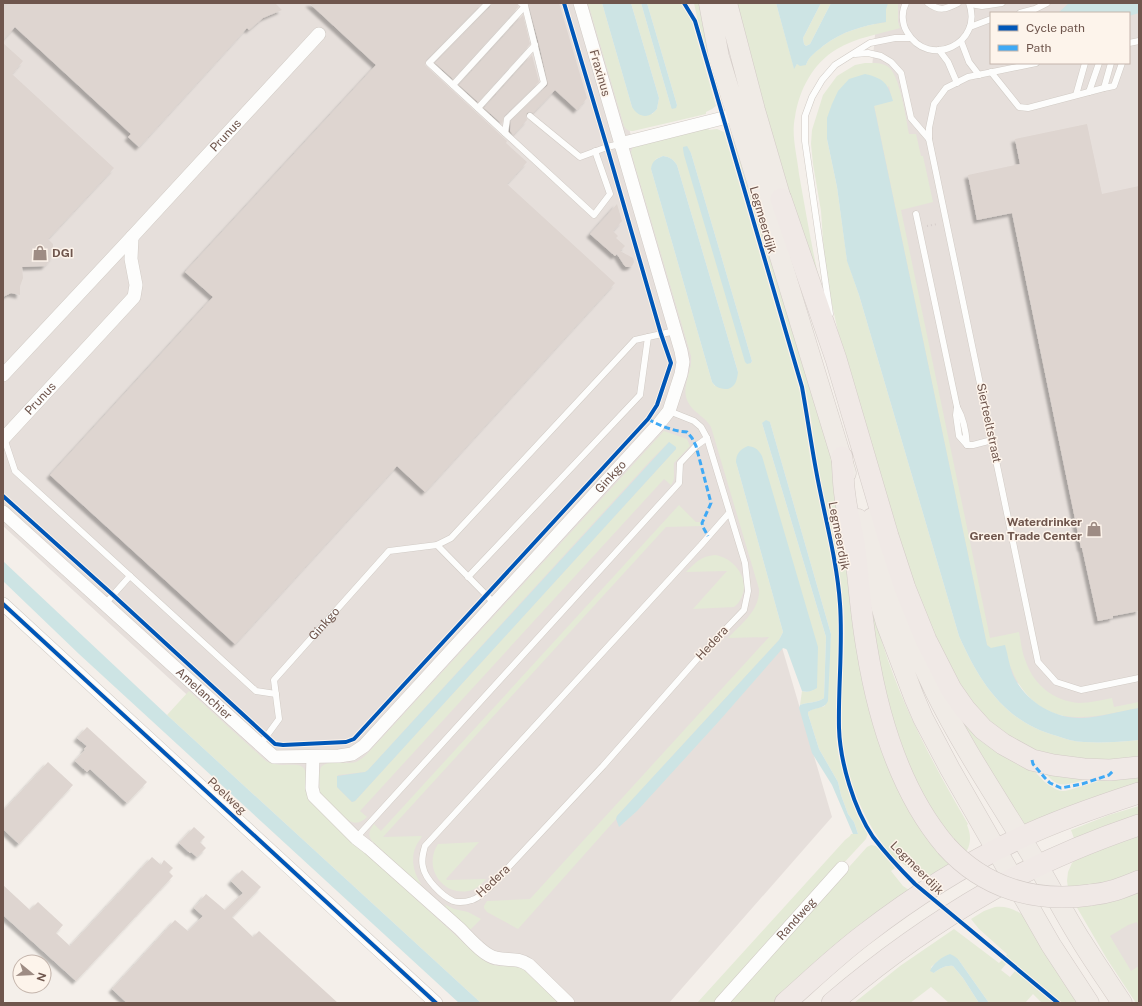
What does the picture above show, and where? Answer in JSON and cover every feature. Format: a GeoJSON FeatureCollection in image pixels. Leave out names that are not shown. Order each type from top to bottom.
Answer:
{"type":"FeatureCollection","features":[{"type":"Feature","properties":{"kind":"highway"},"geometry":{"type":"LineString","coordinates":[[781,199],[836,359],[888,536],[905,588],[926,640],[951,689],[964,709],[983,729],[1003,744],[1032,760],[1053,765],[1084,769],[1110,770],[1139,767]]}},
{"type":"Feature","properties":{"kind":"highway"},"geometry":{"type":"LineString","coordinates":[[842,457],[845,496],[855,548],[866,648],[880,709],[896,758],[911,794],[934,831],[946,846],[973,871],[997,884],[1032,895],[1053,898],[1106,894],[1139,881]]}},
{"type":"Feature","properties":{"kind":"highway"},"geometry":{"type":"LineString","coordinates":[[785,1003],[865,934],[931,887],[1020,838],[1070,816],[1139,793]]}},
{"type":"Feature","properties":{"kind":"highway"},"geometry":{"type":"LineString","coordinates":[[832,1003],[909,942],[990,891],[1038,866],[1090,843],[1139,825]]}},
{"type":"Feature","properties":{"kind":"main road","name":"Legmeerdijk"},"geometry":{"type":"LineString","coordinates":[[709,3],[719,57],[746,112],[781,199],[787,228],[883,555],[921,659],[942,705],[964,745],[1038,866],[1082,942],[1122,1003]]}},
{"type":"Feature","properties":{"kind":"main road","name":"Legmeerdijk"},"geometry":{"type":"LineString","coordinates":[[727,3],[746,112],[842,457],[886,623],[914,697],[947,762],[1051,945],[1089,1003]]}},
{"type":"Feature","properties":{"kind":"street","name":"Fraxinus"},"geometry":{"type":"LineString","coordinates":[[580,3],[620,144]]}},
{"type":"Feature","properties":{"kind":"street","name":"Prunus"},"geometry":{"type":"LineString","coordinates":[[3,375],[132,238],[319,34]]}},
{"type":"Feature","properties":{"kind":"street"},"geometry":{"type":"LineString","coordinates":[[620,144],[746,112]]}},
{"type":"Feature","properties":{"kind":"street","name":"Ginkgo"},"geometry":{"type":"LineString","coordinates":[[313,757],[352,754],[364,746],[658,425],[669,411],[681,374],[683,362],[620,144]]}},
{"type":"Feature","properties":{"kind":"street","name":"Prunus"},"geometry":{"type":"LineString","coordinates":[[4,439],[134,297],[136,285],[131,259],[132,238]]}},
{"type":"Feature","properties":{"kind":"street","name":"Amelanchier"},"geometry":{"type":"LineString","coordinates":[[3,512],[274,757],[313,757]]}},
{"type":"Feature","properties":{"kind":"street","name":"Poelweg"},"geometry":{"type":"LineString","coordinates":[[3,604],[436,1003]]}},
{"type":"Feature","properties":{"kind":"street"},"geometry":{"type":"LineString","coordinates":[[313,757],[312,788],[314,796],[356,838],[454,924],[471,941],[490,956],[497,959],[523,961],[568,1003]]}},
{"type":"Feature","properties":{"kind":"street","name":"Randweg"},"geometry":{"type":"LineString","coordinates":[[721,1003],[842,868]]}},
{"type":"Feature","properties":{"kind":"lane"},"geometry":{"type":"LineString","coordinates":[[488,3],[429,63],[594,214],[610,194],[595,151]]}},
{"type":"Feature","properties":{"kind":"lane"},"geometry":{"type":"LineString","coordinates":[[906,3],[903,18],[905,28],[910,38],[918,45],[928,49],[939,50],[954,46],[966,35],[970,27],[972,12],[970,4],[982,6],[998,3]]}},
{"type":"Feature","properties":{"kind":"lane"},"geometry":{"type":"LineString","coordinates":[[928,3],[935,8],[945,9],[958,3]]}},
{"type":"Feature","properties":{"kind":"lane"},"geometry":{"type":"LineString","coordinates":[[1024,12],[1036,9],[1047,3]]}},
{"type":"Feature","properties":{"kind":"lane"},"geometry":{"type":"LineString","coordinates":[[453,85],[523,4]]}},
{"type":"Feature","properties":{"kind":"lane"},"geometry":{"type":"LineString","coordinates":[[505,133],[507,119],[544,83],[523,4]]}},
{"type":"Feature","properties":{"kind":"lane"},"geometry":{"type":"LineString","coordinates":[[970,27],[990,19]]}},
{"type":"Feature","properties":{"kind":"lane"},"geometry":{"type":"LineString","coordinates":[[831,322],[805,141],[805,116],[812,97],[822,80],[835,65],[870,43],[895,38],[910,38]]}},
{"type":"Feature","properties":{"kind":"lane"},"geometry":{"type":"LineString","coordinates":[[961,41],[969,62],[979,75]]}},
{"type":"Feature","properties":{"kind":"lane"},"geometry":{"type":"LineString","coordinates":[[478,108],[535,45]]}},
{"type":"Feature","properties":{"kind":"lane"},"geometry":{"type":"LineString","coordinates":[[939,50],[948,62],[957,83]]}},
{"type":"Feature","properties":{"kind":"lane"},"geometry":{"type":"LineString","coordinates":[[853,54],[868,53],[881,56],[891,62],[901,74],[911,118],[929,139]]}},
{"type":"Feature","properties":{"kind":"lane","name":"Sierteeltstraat"},"geometry":{"type":"LineString","coordinates":[[1031,64],[968,77],[946,88],[934,104],[929,128],[929,139],[1038,662],[1056,682],[1081,690],[1139,678]]}},
{"type":"Feature","properties":{"kind":"lane"},"geometry":{"type":"LineString","coordinates":[[1076,96],[1085,64]]}},
{"type":"Feature","properties":{"kind":"lane"},"geometry":{"type":"LineString","coordinates":[[1089,92],[1099,64]]}},
{"type":"Feature","properties":{"kind":"lane"},"geometry":{"type":"LineString","coordinates":[[1104,88],[1111,64]]}},
{"type":"Feature","properties":{"kind":"lane"},"geometry":{"type":"LineString","coordinates":[[991,72],[1019,107],[1028,108],[1114,86],[1122,64]]}},
{"type":"Feature","properties":{"kind":"lane"},"geometry":{"type":"LineString","coordinates":[[530,116],[580,157],[620,144]]}},
{"type":"Feature","properties":{"kind":"lane"},"geometry":{"type":"LineString","coordinates":[[916,214],[957,407],[956,416],[959,436],[967,445],[992,440]]}},
{"type":"Feature","properties":{"kind":"lane"},"geometry":{"type":"LineString","coordinates":[[832,329],[836,359]]}},
{"type":"Feature","properties":{"kind":"lane","name":"Ginkgo"},"geometry":{"type":"LineString","coordinates":[[260,745],[279,719],[274,680],[389,551],[437,546],[451,538],[635,340],[675,330]]}},
{"type":"Feature","properties":{"kind":"lane"},"geometry":{"type":"LineString","coordinates":[[468,577],[640,395],[648,337]]}},
{"type":"Feature","properties":{"kind":"lane","name":"Hedera"},"geometry":{"type":"LineString","coordinates":[[669,411],[694,421],[701,427],[707,438],[728,513],[745,563],[748,591],[744,610],[698,658],[603,766],[489,888],[476,898],[464,902],[454,901],[445,896],[425,876],[422,866],[422,857],[425,846],[728,513]]}},
{"type":"Feature","properties":{"kind":"lane"},"geometry":{"type":"LineString","coordinates":[[356,838],[679,483],[680,463],[696,446],[707,438]]}},
{"type":"Feature","properties":{"kind":"lane"},"geometry":{"type":"LineString","coordinates":[[4,439],[15,472],[256,691],[276,694]]}},
{"type":"Feature","properties":{"kind":"lane"},"geometry":{"type":"LineString","coordinates":[[437,546],[495,604]]}},
{"type":"Feature","properties":{"kind":"lane"},"geometry":{"type":"LineString","coordinates":[[105,604],[130,576]]}},
{"type":"Feature","properties":{"kind":"path"},"geometry":{"type":"LineString","coordinates":[[919,228],[947,222]]}},
{"type":"Feature","properties":{"kind":"shaded area"},"geometry":{"type":"Polygon","coordinates":[[[3,3],[592,3],[832,817],[669,1003],[523,1003],[3,526],[3,3]]]}},
{"type":"Feature","properties":{"kind":"shaded area"},"geometry":{"type":"Polygon","coordinates":[[[873,3],[1139,3],[1139,724],[1086,732],[980,656],[870,90],[875,35],[873,3]]]}},
{"type":"Feature","properties":{"kind":"shaded area"},"geometry":{"type":"Polygon","coordinates":[[[1139,893],[1139,993],[1093,915],[1139,893]]]}},
{"type":"Feature","properties":{"kind":"green space"},"geometry":{"type":"Polygon","coordinates":[[[588,3],[602,3],[632,107],[652,114],[657,109],[659,98],[631,3],[641,3],[671,107],[677,105],[647,3],[689,3],[693,25],[716,106],[706,112],[706,114],[633,131],[627,129],[624,126],[588,3]]]}},
{"type":"Feature","properties":{"kind":"green space"},"geometry":{"type":"Polygon","coordinates":[[[694,3],[702,3],[722,94],[721,99],[699,27],[694,3]]]}},
{"type":"Feature","properties":{"kind":"green space"},"geometry":{"type":"Polygon","coordinates":[[[734,3],[776,3],[794,68],[797,64],[806,65],[815,52],[838,36],[861,27],[886,22],[886,9],[888,3],[898,3],[898,22],[900,28],[851,42],[828,55],[808,78],[797,107],[794,124],[795,145],[807,219],[822,293],[817,293],[734,3]]]}},
{"type":"Feature","properties":{"kind":"green space"},"geometry":{"type":"Polygon","coordinates":[[[821,3],[831,3],[810,44],[806,46],[803,38],[821,3]]]}},
{"type":"Feature","properties":{"kind":"green space"},"geometry":{"type":"Polygon","coordinates":[[[876,63],[887,66],[892,70],[896,77],[902,97],[909,134],[916,134],[921,156],[923,156],[933,202],[901,210],[990,638],[1019,632],[1025,659],[1034,678],[1046,690],[1061,699],[1079,703],[1112,698],[1114,707],[1139,702],[1139,708],[1107,714],[1076,717],[1061,715],[1046,710],[1033,701],[1021,687],[1006,660],[987,646],[874,105],[892,101],[889,86],[827,139],[837,187],[847,260],[859,295],[959,636],[986,685],[1009,711],[1023,721],[1039,730],[1077,741],[1118,742],[1139,740],[1139,763],[1049,760],[977,716],[913,604],[842,350],[830,295],[824,255],[821,211],[811,144],[812,130],[823,95],[837,76],[855,65],[876,63]]]}},
{"type":"Feature","properties":{"kind":"green space"},"geometry":{"type":"Polygon","coordinates":[[[708,128],[709,130],[717,129],[724,132],[799,388],[811,461],[831,555],[838,606],[837,745],[845,780],[868,833],[866,839],[841,866],[839,865],[714,1003],[697,1003],[845,840],[851,834],[858,834],[854,822],[848,814],[838,782],[819,749],[808,714],[808,712],[813,709],[825,706],[831,634],[770,422],[762,423],[826,637],[824,698],[819,701],[800,705],[802,691],[806,692],[813,690],[736,462],[783,632],[779,640],[617,816],[616,819],[518,929],[487,912],[484,908],[487,901],[530,899],[769,637],[728,638],[753,610],[759,597],[759,589],[711,427],[706,420],[690,406],[686,396],[685,391],[691,356],[631,152],[633,147],[708,128]],[[686,146],[751,363],[752,361],[691,153],[686,146]],[[663,156],[656,159],[651,169],[712,382],[715,386],[738,372],[677,165],[668,157],[663,156]]]}},
{"type":"Feature","properties":{"kind":"green space"},"geometry":{"type":"Polygon","coordinates":[[[731,135],[739,148],[741,148],[835,469],[851,549],[863,648],[876,705],[890,751],[914,806],[932,835],[930,836],[950,856],[957,849],[940,828],[938,829],[924,808],[901,761],[892,736],[878,685],[873,660],[867,624],[860,549],[863,550],[866,562],[874,609],[883,645],[900,692],[932,759],[968,824],[970,840],[968,849],[958,862],[925,882],[901,862],[899,864],[874,832],[856,796],[845,758],[841,718],[844,646],[843,603],[838,569],[817,467],[812,425],[804,383],[731,135]]]}},
{"type":"Feature","properties":{"kind":"green space"},"geometry":{"type":"Polygon","coordinates":[[[664,431],[687,439],[690,446],[674,463],[673,483],[671,485],[664,479],[360,811],[367,817],[360,822],[354,823],[341,814],[321,794],[319,774],[321,767],[328,763],[352,763],[356,762],[367,754],[664,431]],[[669,442],[650,461],[368,770],[365,772],[338,775],[337,787],[352,802],[355,801],[676,448],[669,442]]]}},
{"type":"Feature","properties":{"kind":"green space"},"geometry":{"type":"Polygon","coordinates":[[[679,505],[696,522],[701,522],[702,526],[666,527],[383,837],[422,836],[415,849],[413,859],[414,869],[421,884],[420,885],[370,839],[370,830],[374,824],[381,831],[679,505]]]}},
{"type":"Feature","properties":{"kind":"green space"},"geometry":{"type":"Polygon","coordinates":[[[715,555],[729,561],[740,572],[744,585],[743,593],[739,602],[734,607],[693,609],[727,571],[686,572],[702,558],[715,555]]]}},
{"type":"Feature","properties":{"kind":"green space"},"geometry":{"type":"Polygon","coordinates":[[[189,691],[266,761],[278,765],[302,766],[306,774],[309,801],[477,955],[493,965],[516,967],[524,970],[560,1003],[481,1003],[167,715],[189,691]]]}},
{"type":"Feature","properties":{"kind":"green space"},"geometry":{"type":"Polygon","coordinates":[[[945,691],[1024,759],[1044,781],[1056,789],[1067,791],[1129,772],[1139,771],[1139,785],[1024,828],[945,691]]]}},
{"type":"Feature","properties":{"kind":"green space"},"geometry":{"type":"Polygon","coordinates":[[[1038,766],[1088,779],[1071,784],[1060,784],[1051,779],[1038,766]]]}},
{"type":"Feature","properties":{"kind":"green space"},"geometry":{"type":"Polygon","coordinates":[[[1139,806],[1139,817],[1075,841],[1071,830],[1109,815],[1139,806]]]}},
{"type":"Feature","properties":{"kind":"green space"},"geometry":{"type":"Polygon","coordinates":[[[1139,831],[1139,929],[1137,922],[1128,925],[1110,936],[1131,971],[1139,966],[1139,1003],[1136,1003],[1107,959],[1069,894],[1067,881],[1068,872],[1072,863],[1076,859],[1139,831]]]}},
{"type":"Feature","properties":{"kind":"green space"},"geometry":{"type":"Polygon","coordinates":[[[479,842],[446,879],[486,879],[478,887],[462,892],[445,886],[438,879],[434,871],[434,853],[438,844],[479,842]]]}},
{"type":"Feature","properties":{"kind":"green space"},"geometry":{"type":"Polygon","coordinates":[[[871,845],[876,846],[895,868],[891,871],[903,886],[909,890],[776,1003],[727,1003],[867,847],[871,845]]]}},
{"type":"Feature","properties":{"kind":"green space"},"geometry":{"type":"Polygon","coordinates":[[[444,904],[454,909],[468,912],[481,919],[470,930],[445,908],[446,906],[444,904]]]}},
{"type":"Feature","properties":{"kind":"green space"},"geometry":{"type":"Polygon","coordinates":[[[995,907],[1010,908],[1024,916],[1083,1003],[1062,1003],[1006,956],[1007,954],[979,929],[971,919],[984,911],[995,907]]]}},
{"type":"Feature","properties":{"kind":"green space"},"geometry":{"type":"Polygon","coordinates":[[[954,929],[999,963],[1002,960],[1006,964],[1001,970],[1010,977],[1015,971],[1054,1003],[1042,1003],[1033,994],[1025,1003],[989,1003],[958,959],[938,961],[931,967],[934,973],[948,966],[953,966],[963,978],[979,1003],[949,1003],[931,987],[910,1003],[854,1003],[900,966],[954,929]]]}},
{"type":"Feature","properties":{"kind":"water"},"geometry":{"type":"Polygon","coordinates":[[[602,3],[631,3],[659,98],[657,109],[647,116],[641,115],[632,107],[602,3]]]}},
{"type":"Feature","properties":{"kind":"water"},"geometry":{"type":"Polygon","coordinates":[[[641,3],[647,3],[677,105],[676,108],[672,109],[671,107],[641,3]]]}},
{"type":"Feature","properties":{"kind":"water"},"geometry":{"type":"Polygon","coordinates":[[[776,3],[821,3],[803,38],[806,46],[810,44],[831,3],[888,3],[886,9],[886,22],[861,27],[838,36],[815,52],[806,65],[800,66],[797,64],[794,69],[776,3]]]}},
{"type":"Feature","properties":{"kind":"water"},"geometry":{"type":"Polygon","coordinates":[[[1069,3],[1139,3],[1139,13],[1130,16],[1130,12],[1059,12],[1069,3]]]}},
{"type":"Feature","properties":{"kind":"water"},"geometry":{"type":"Polygon","coordinates":[[[865,74],[876,77],[884,82],[893,101],[874,106],[987,645],[991,648],[1005,645],[1013,675],[1018,684],[1033,700],[1051,712],[1071,718],[1082,718],[1139,708],[1139,740],[1118,742],[1077,741],[1039,730],[1023,721],[1009,711],[986,685],[959,636],[859,295],[847,261],[837,187],[827,139],[827,118],[838,91],[849,79],[865,74]]]}},
{"type":"Feature","properties":{"kind":"water"},"geometry":{"type":"Polygon","coordinates":[[[687,146],[691,153],[752,361],[751,363],[747,364],[745,362],[684,155],[683,147],[687,146]]]}},
{"type":"Feature","properties":{"kind":"water"},"geometry":{"type":"Polygon","coordinates":[[[663,156],[668,157],[677,165],[738,372],[736,382],[728,389],[719,388],[712,382],[651,169],[654,161],[663,156]]]}},
{"type":"Feature","properties":{"kind":"water"},"geometry":{"type":"Polygon","coordinates":[[[766,420],[770,422],[831,634],[828,701],[827,704],[811,710],[808,714],[819,749],[838,782],[848,814],[854,822],[858,834],[853,834],[832,785],[812,753],[799,708],[800,705],[819,701],[824,698],[826,637],[762,423],[766,420]]]}},
{"type":"Feature","properties":{"kind":"water"},"geometry":{"type":"Polygon","coordinates":[[[669,442],[676,447],[676,449],[355,801],[352,802],[337,787],[337,776],[365,772],[368,770],[669,442]]]}},
{"type":"Feature","properties":{"kind":"water"},"geometry":{"type":"Polygon","coordinates":[[[748,446],[756,449],[762,456],[818,647],[817,688],[806,692],[802,691],[787,650],[783,648],[637,811],[619,827],[616,819],[617,816],[779,640],[783,632],[736,462],[739,452],[748,446]]]}},
{"type":"Feature","properties":{"kind":"water"},"geometry":{"type":"Polygon","coordinates":[[[3,561],[167,715],[481,1003],[459,1003],[79,654],[3,581],[3,561]]]}},
{"type":"Feature","properties":{"kind":"water"},"geometry":{"type":"Polygon","coordinates":[[[950,954],[958,959],[989,1003],[979,1003],[963,978],[953,966],[948,966],[934,973],[930,971],[933,965],[950,954]]]}},
{"type":"Feature","properties":{"kind":"building"},"geometry":{"type":"Polygon","coordinates":[[[3,3],[275,3],[282,10],[263,18],[249,30],[247,28],[139,147],[128,137],[131,134],[15,27],[3,40],[3,3]]]}},
{"type":"Feature","properties":{"kind":"building"},"geometry":{"type":"Polygon","coordinates":[[[309,3],[482,3],[426,60],[425,65],[507,141],[506,143],[527,162],[507,184],[615,283],[425,492],[397,466],[235,644],[50,475],[213,297],[185,272],[376,65],[309,3]]]}},
{"type":"Feature","properties":{"kind":"building"},"geometry":{"type":"Polygon","coordinates":[[[492,3],[517,3],[518,7],[453,79],[435,63],[491,6],[492,3]]]}},
{"type":"Feature","properties":{"kind":"building"},"geometry":{"type":"Polygon","coordinates":[[[528,3],[559,3],[587,98],[577,110],[555,90],[533,113],[527,113],[527,120],[513,135],[510,131],[511,121],[548,84],[528,3]]]}},
{"type":"Feature","properties":{"kind":"building"},"geometry":{"type":"Polygon","coordinates":[[[523,15],[530,44],[478,102],[459,85],[523,15]]]}},
{"type":"Feature","properties":{"kind":"building"},"geometry":{"type":"Polygon","coordinates":[[[3,43],[23,61],[12,74],[114,168],[48,239],[53,244],[53,256],[45,266],[22,267],[23,278],[20,286],[20,295],[11,293],[3,297],[3,43]]]}},
{"type":"Feature","properties":{"kind":"building"},"geometry":{"type":"Polygon","coordinates":[[[532,55],[539,82],[504,116],[502,124],[484,108],[532,55]]]}},
{"type":"Feature","properties":{"kind":"building"},"geometry":{"type":"Polygon","coordinates":[[[1087,124],[1102,194],[1139,186],[1139,611],[1113,616],[1113,618],[1098,621],[1081,548],[1012,213],[977,220],[968,175],[1020,164],[1015,139],[1087,124]]]}},
{"type":"Feature","properties":{"kind":"building"},"geometry":{"type":"Polygon","coordinates":[[[617,204],[622,221],[613,231],[618,236],[616,238],[625,246],[620,251],[633,258],[634,262],[632,266],[629,267],[624,265],[617,254],[615,256],[590,234],[617,204]]]}},
{"type":"Feature","properties":{"kind":"building"},"geometry":{"type":"Polygon","coordinates":[[[87,727],[147,782],[127,803],[90,769],[87,772],[75,761],[87,746],[77,738],[87,727]]]}},
{"type":"Feature","properties":{"kind":"building"},"geometry":{"type":"Polygon","coordinates":[[[48,762],[73,785],[19,844],[3,829],[3,811],[48,762]]]}},
{"type":"Feature","properties":{"kind":"building"},"geometry":{"type":"Polygon","coordinates":[[[194,827],[205,837],[200,842],[206,848],[197,857],[179,843],[194,827]]]}},
{"type":"Feature","properties":{"kind":"building"},"geometry":{"type":"Polygon","coordinates":[[[152,857],[161,865],[164,860],[173,868],[169,872],[173,876],[76,981],[52,959],[52,954],[46,954],[3,915],[3,885],[30,910],[38,902],[63,925],[56,933],[70,946],[152,857]]]}},
{"type":"Feature","properties":{"kind":"building"},"geometry":{"type":"Polygon","coordinates":[[[242,870],[261,887],[232,917],[253,937],[259,931],[338,1003],[127,1003],[112,989],[175,920],[188,931],[203,916],[194,908],[206,894],[225,910],[243,893],[231,881],[242,870]]]}},
{"type":"Feature","properties":{"kind":"marked path"},"geometry":{"type":"LineString","coordinates":[[648,419],[667,428],[687,432],[692,438],[696,446],[711,503],[702,523],[708,536]]}},
{"type":"Feature","properties":{"kind":"marked path"},"geometry":{"type":"LineString","coordinates":[[1032,760],[1033,764],[1050,783],[1061,788],[1082,784],[1109,775],[1114,770]]}},
{"type":"Feature","properties":{"kind":"cycle path"},"geometry":{"type":"LineString","coordinates":[[3,496],[275,744],[283,745],[346,742],[354,739],[648,419],[657,405],[671,363],[661,334],[564,3]]}},
{"type":"Feature","properties":{"kind":"cycle path"},"geometry":{"type":"LineString","coordinates":[[684,3],[695,21],[802,387],[838,587],[841,635],[839,728],[845,770],[854,799],[866,826],[873,837],[915,884],[1058,1003]]}},
{"type":"Feature","properties":{"kind":"cycle path"},"geometry":{"type":"LineString","coordinates":[[3,604],[436,1003]]}},
{"type":"Feature","properties":{"kind":"place","name":"DGI"},"geometry":{"type":"Point","coordinates":[40,253]}},
{"type":"Feature","properties":{"kind":"place","name":"Waterdrinker Green Trade Center"},"geometry":{"type":"Point","coordinates":[1094,529]}}]}
